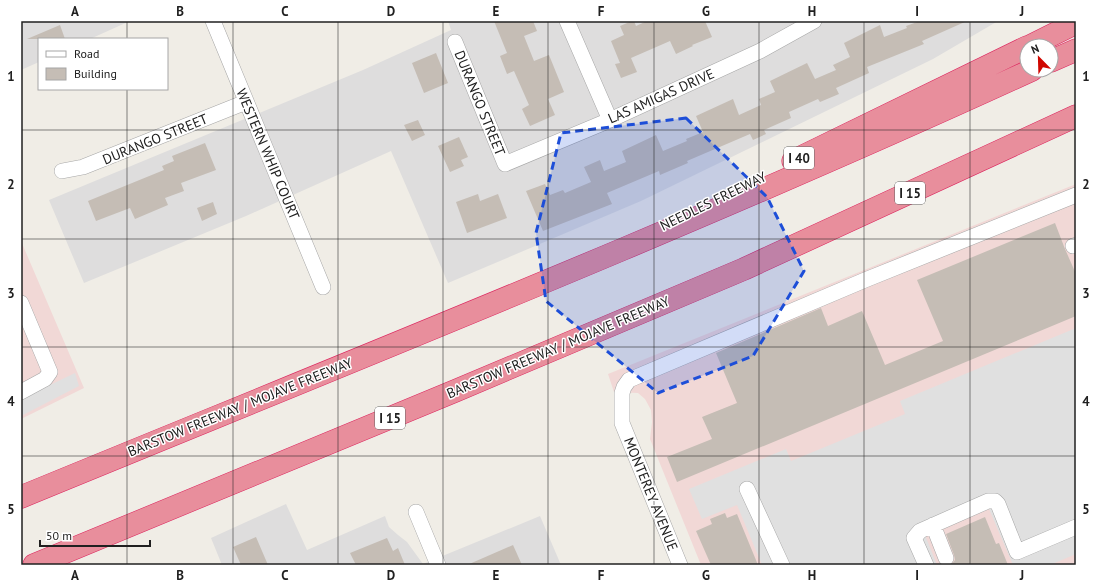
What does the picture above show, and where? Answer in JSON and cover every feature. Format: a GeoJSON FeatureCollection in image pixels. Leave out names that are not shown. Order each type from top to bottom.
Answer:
{"type":"FeatureCollection","features":[{"type":"Feature","properties":{"kind":"highway","name":"NEEDLES FREEWAY"},"geometry":{"type":"LineString","coordinates":[[1046,38],[1076,23]]}},
{"type":"Feature","properties":{"kind":"highway"},"geometry":{"type":"LineString","coordinates":[[1059,57],[1076,50]]}},
{"type":"Feature","properties":{"kind":"highway","name":"NEEDLES FREEWAY"},"geometry":{"type":"LineString","coordinates":[[571,271],[865,125],[1019,51]]}},
{"type":"Feature","properties":{"kind":"highway","name":"BARSTOW FREEWAY / MOJAVE FREEWAY"},"geometry":{"type":"LineString","coordinates":[[21,497],[571,271],[770,187],[1019,76]]}},
{"type":"Feature","properties":{"kind":"highway","name":"BARSTOW FREEWAY / MOJAVE FREEWAY"},"geometry":{"type":"LineString","coordinates":[[34,565],[455,391],[744,269],[1076,116]]}},
{"type":"Feature","properties":{"kind":"highway"},"geometry":{"type":"LineString","coordinates":[[744,269],[1076,133]]}},
{"type":"Feature","properties":{"kind":"street","name":"WESTERN WHIP COURT"},"geometry":{"type":"LineString","coordinates":[[213,21],[323,287]]}},
{"type":"Feature","properties":{"kind":"street"},"geometry":{"type":"LineString","coordinates":[[567,21],[610,120]]}},
{"type":"Feature","properties":{"kind":"street","name":"LAS AMIGAS DRIVE"},"geometry":{"type":"LineString","coordinates":[[504,164],[610,120],[760,51],[814,21]]}},
{"type":"Feature","properties":{"kind":"street","name":"DURANGO STREET"},"geometry":{"type":"LineString","coordinates":[[455,42],[504,164]]}},
{"type":"Feature","properties":{"kind":"street","name":"DURANGO STREET"},"geometry":{"type":"LineString","coordinates":[[62,170],[83,167],[246,102]]}},
{"type":"Feature","properties":{"kind":"street","name":"MONTEREY AVENUE"},"geometry":{"type":"LineString","coordinates":[[680,565],[622,423],[622,393],[629,380],[857,283],[1076,195]]}},
{"type":"Feature","properties":{"kind":"street"},"geometry":{"type":"LineString","coordinates":[[21,303],[50,372],[45,380],[21,392]]}},
{"type":"Feature","properties":{"kind":"street"},"geometry":{"type":"LineString","coordinates":[[747,488],[782,565]]}},
{"type":"Feature","properties":{"kind":"street"},"geometry":{"type":"LineString","coordinates":[[926,565],[914,538],[920,531],[988,501],[995,501],[998,504],[1019,559],[1076,528]]}},
{"type":"Feature","properties":{"kind":"street"},"geometry":{"type":"LineString","coordinates":[[416,512],[438,565]]}},
{"type":"Feature","properties":{"kind":"street"},"geometry":{"type":"LineString","coordinates":[[933,525],[946,558]]}},
{"type":"Feature","properties":{"kind":"highlighted area"},"geometry":{"type":"Polygon","coordinates":[[[686,118],[767,197],[804,271],[753,356],[658,393],[546,301],[536,233],[561,133],[686,118]]]}},
{"type":"Feature","properties":{"kind":"shaded area"},"geometry":{"type":"Polygon","coordinates":[[[21,21],[130,21],[92,38],[38,38],[38,62],[21,70],[21,21]]]}},
{"type":"Feature","properties":{"kind":"shaded area"},"geometry":{"type":"Polygon","coordinates":[[[448,21],[998,21],[933,59],[641,201],[448,283],[391,151],[246,216],[84,283],[49,200],[363,70],[451,30],[448,21]]]}},
{"type":"Feature","properties":{"kind":"shaded area"},"geometry":{"type":"Polygon","coordinates":[[[1076,184],[1076,564],[701,565],[650,439],[652,422],[651,410],[645,399],[638,393],[614,392],[608,374],[1076,184]]]}},
{"type":"Feature","properties":{"kind":"shaded area"},"geometry":{"type":"Polygon","coordinates":[[[21,241],[84,388],[21,419],[21,241]]]}},
{"type":"Feature","properties":{"kind":"shaded area"},"geometry":{"type":"Polygon","coordinates":[[[1076,328],[1076,554],[1050,565],[1013,565],[989,509],[925,535],[937,565],[762,565],[737,505],[702,519],[689,489],[786,449],[791,461],[905,414],[900,401],[1076,328]]]}},
{"type":"Feature","properties":{"kind":"shaded area"},"geometry":{"type":"Polygon","coordinates":[[[75,373],[79,386],[21,416],[21,399],[75,373]]]}},
{"type":"Feature","properties":{"kind":"shaded area"},"geometry":{"type":"Polygon","coordinates":[[[286,504],[307,550],[385,516],[389,527],[407,542],[423,564],[540,516],[561,565],[222,565],[211,538],[286,504]]]}},
{"type":"Feature","properties":{"kind":"building"},"geometry":{"type":"Polygon","coordinates":[[[494,21],[533,21],[537,31],[524,36],[534,61],[549,55],[564,92],[548,99],[555,115],[530,126],[522,109],[529,105],[514,71],[507,74],[500,56],[507,53],[494,21]]]}},
{"type":"Feature","properties":{"kind":"building"},"geometry":{"type":"Polygon","coordinates":[[[634,21],[636,26],[647,21],[705,21],[712,37],[692,45],[693,46],[676,54],[670,41],[631,58],[637,72],[621,78],[615,64],[620,63],[611,41],[624,35],[620,26],[634,21]]]}},
{"type":"Feature","properties":{"kind":"building"},"geometry":{"type":"Polygon","coordinates":[[[920,21],[967,21],[922,41],[924,44],[867,67],[869,73],[836,88],[839,94],[820,102],[818,99],[789,112],[791,118],[764,130],[766,134],[753,140],[750,134],[687,161],[688,163],[660,175],[659,171],[607,193],[612,204],[543,231],[526,191],[545,184],[550,195],[563,190],[565,193],[591,182],[584,167],[600,160],[604,171],[626,162],[622,151],[656,135],[663,151],[687,141],[686,139],[703,132],[696,116],[733,99],[739,115],[761,105],[759,99],[775,92],[770,81],[807,63],[815,79],[836,70],[833,65],[850,57],[844,43],[880,25],[884,37],[920,21]]]}},
{"type":"Feature","properties":{"kind":"building"},"geometry":{"type":"Polygon","coordinates":[[[60,25],[65,38],[38,38],[27,39],[60,25]]]}},
{"type":"Feature","properties":{"kind":"building"},"geometry":{"type":"Polygon","coordinates":[[[436,53],[448,83],[424,93],[412,63],[436,53]]]}},
{"type":"Feature","properties":{"kind":"building"},"geometry":{"type":"Polygon","coordinates":[[[418,120],[425,135],[412,141],[404,125],[418,120]]]}},
{"type":"Feature","properties":{"kind":"building"},"geometry":{"type":"Polygon","coordinates":[[[459,137],[468,157],[461,160],[464,166],[450,172],[438,146],[459,137]]]}},
{"type":"Feature","properties":{"kind":"building"},"geometry":{"type":"Polygon","coordinates":[[[205,143],[216,170],[181,183],[184,191],[165,198],[168,205],[135,219],[130,208],[96,221],[88,201],[164,170],[162,166],[174,161],[172,156],[205,143]]]}},
{"type":"Feature","properties":{"kind":"building"},"geometry":{"type":"Polygon","coordinates":[[[478,194],[480,201],[498,194],[507,218],[467,233],[456,202],[478,194]]]}},
{"type":"Feature","properties":{"kind":"building"},"geometry":{"type":"Polygon","coordinates":[[[213,202],[217,214],[202,221],[197,208],[213,202]]]}},
{"type":"Feature","properties":{"kind":"building"},"geometry":{"type":"Polygon","coordinates":[[[1055,223],[1076,274],[1076,316],[677,482],[667,457],[712,439],[702,417],[737,403],[716,353],[821,308],[828,326],[862,311],[885,365],[943,341],[917,280],[1055,223]]]}},
{"type":"Feature","properties":{"kind":"building"},"geometry":{"type":"Polygon","coordinates":[[[725,513],[727,518],[737,514],[758,565],[711,565],[696,531],[712,524],[710,519],[725,513]]]}},
{"type":"Feature","properties":{"kind":"building"},"geometry":{"type":"Polygon","coordinates":[[[985,517],[996,544],[999,543],[1008,565],[951,565],[955,560],[946,534],[985,517]]]}},
{"type":"Feature","properties":{"kind":"building"},"geometry":{"type":"Polygon","coordinates":[[[256,537],[268,565],[241,565],[233,547],[256,537]]]}},
{"type":"Feature","properties":{"kind":"building"},"geometry":{"type":"Polygon","coordinates":[[[387,538],[393,551],[398,548],[405,565],[356,565],[350,553],[387,538]]]}},
{"type":"Feature","properties":{"kind":"building"},"geometry":{"type":"Polygon","coordinates":[[[513,545],[522,565],[467,565],[513,545]]]}}]}
